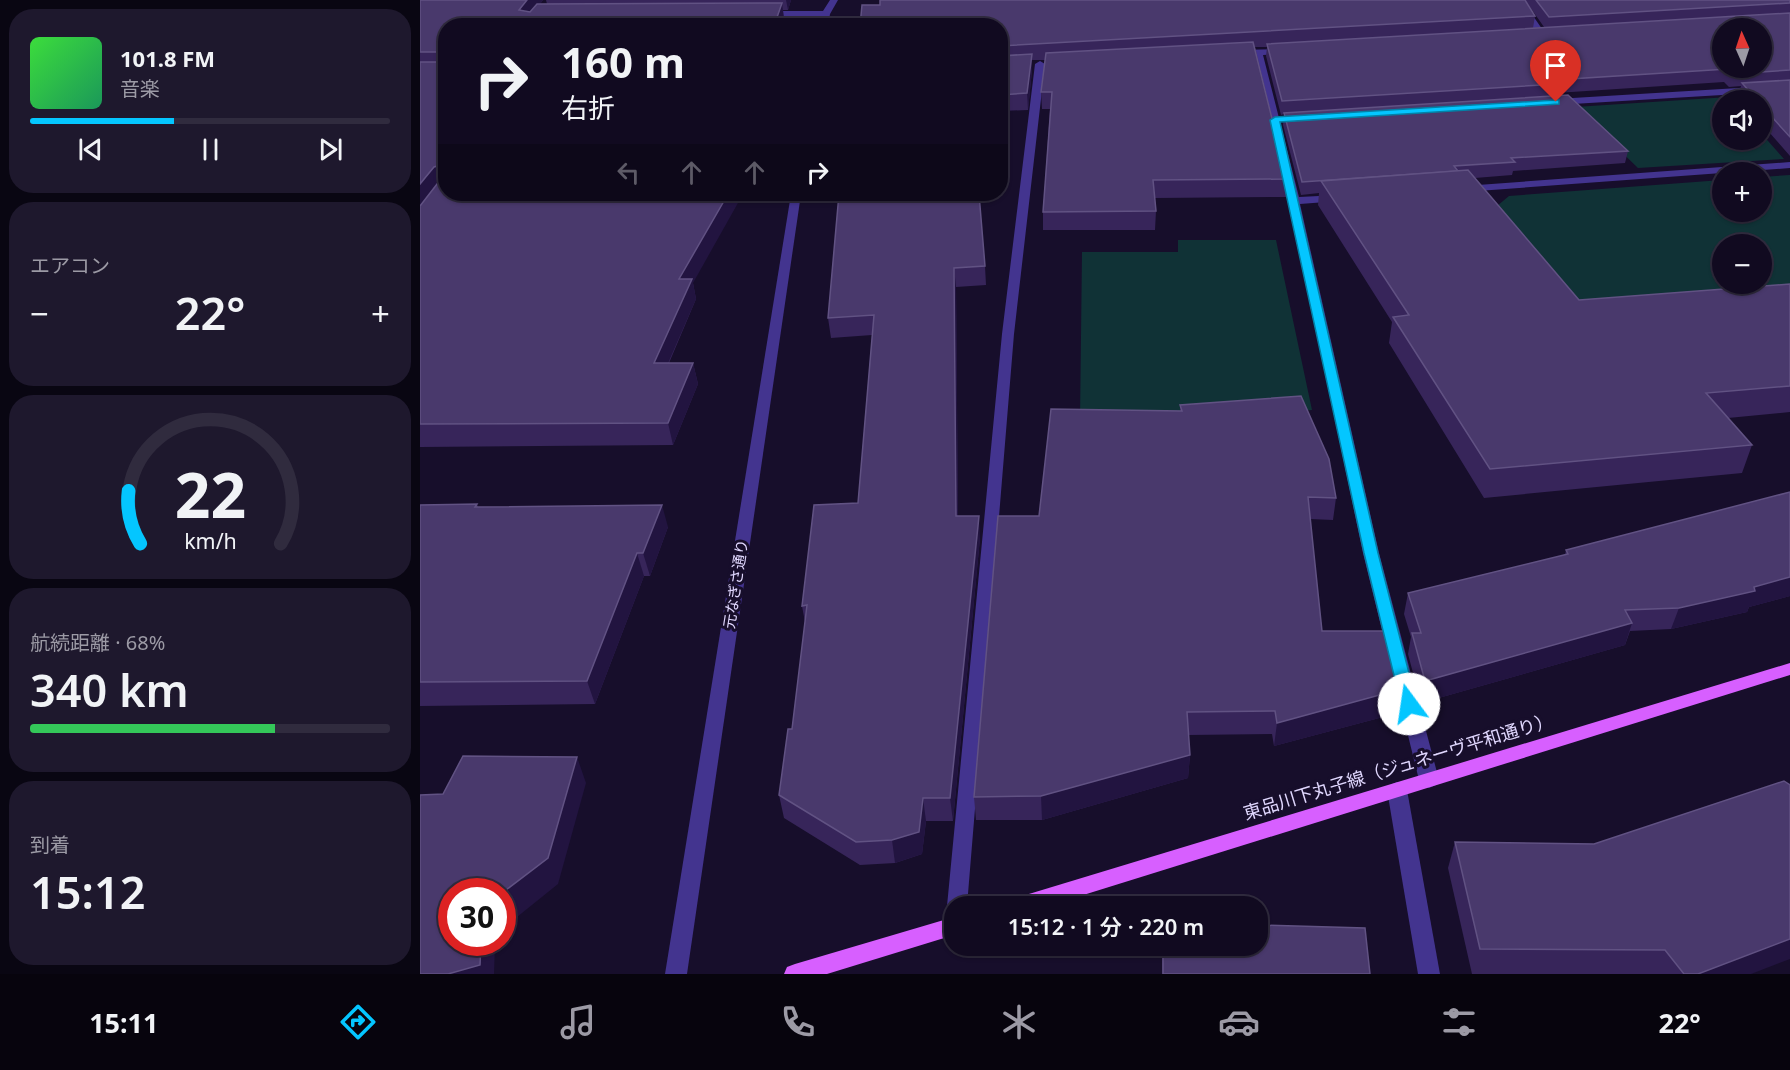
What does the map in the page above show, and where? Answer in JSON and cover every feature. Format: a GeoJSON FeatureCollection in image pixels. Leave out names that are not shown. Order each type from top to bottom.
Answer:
{"type":"FeatureCollection","features":[{"type":"Feature","properties":{"kind":"main road","name":"東品川下丸子線（ジュネーヴ平和通り）"},"geometry":{"type":"LineString","coordinates":[[1052,896],[1790,669]]}},
{"type":"Feature","properties":{"kind":"main road"},"geometry":{"type":"LineString","coordinates":[[795,974],[944,929]]}},
{"type":"Feature","properties":{"kind":"street"},"geometry":{"type":"LineString","coordinates":[[825,18],[834,0]]}},
{"type":"Feature","properties":{"kind":"street"},"geometry":{"type":"LineString","coordinates":[[1518,0],[1543,36]]}},
{"type":"Feature","properties":{"kind":"street"},"geometry":{"type":"LineString","coordinates":[[757,14],[826,14]]}},
{"type":"Feature","properties":{"kind":"street"},"geometry":{"type":"LineString","coordinates":[[1531,37],[1554,35]]}},
{"type":"Feature","properties":{"kind":"street"},"geometry":{"type":"LineString","coordinates":[[1224,54],[1294,50]]}},
{"type":"Feature","properties":{"kind":"street"},"geometry":{"type":"LineString","coordinates":[[1258,52],[1280,120],[1294,201],[1371,553],[1429,780]]}},
{"type":"Feature","properties":{"kind":"street"},"geometry":{"type":"LineString","coordinates":[[958,896],[1008,334],[1040,64]]}},
{"type":"Feature","properties":{"kind":"street"},"geometry":{"type":"LineString","coordinates":[[1544,103],[1790,88]]}},
{"type":"Feature","properties":{"kind":"street"},"geometry":{"type":"LineString","coordinates":[[1449,190],[1790,165]]}},
{"type":"Feature","properties":{"kind":"street"},"geometry":{"type":"LineString","coordinates":[[1294,201],[1353,197]]}},
{"type":"Feature","properties":{"kind":"street","name":"元なぎさ通り"},"geometry":{"type":"LineString","coordinates":[[676,974],[795,201]]}},
{"type":"Feature","properties":{"kind":"street"},"geometry":{"type":"LineString","coordinates":[[1397,790],[1430,974]]}},
{"type":"Feature","properties":{"kind":"green space"},"geometry":{"type":"Polygon","coordinates":[[[1712,98],[1712,150],[1772,150],[1772,145],[1784,159],[1638,168],[1575,107],[1712,98]]]}},
{"type":"Feature","properties":{"kind":"green space"},"geometry":{"type":"Polygon","coordinates":[[[1790,175],[1790,299],[1578,317],[1491,211],[1509,196],[1712,181],[1712,222],[1772,222],[1772,176],[1790,175]]]}},
{"type":"Feature","properties":{"kind":"green space"},"geometry":{"type":"Polygon","coordinates":[[[1178,240],[1276,240],[1312,410],[1165,422],[1080,421],[1082,252],[1178,252],[1178,240]]]}},
{"type":"Feature","properties":{"kind":"building"},"geometry":{"type":"Polygon","coordinates":[[[420,0],[527,0],[519,10],[530,12],[537,4],[782,3],[777,18],[438,18],[438,52],[420,52],[420,0]]]}},
{"type":"Feature","properties":{"kind":"building"},"geometry":{"type":"Polygon","coordinates":[[[880,0],[1525,0],[1535,16],[1008,46],[1008,18],[861,18],[862,5],[880,5],[880,0]]]}},
{"type":"Feature","properties":{"kind":"building"},"geometry":{"type":"Polygon","coordinates":[[[1536,0],[1790,0],[1790,3],[1549,17],[1536,0]]]}},
{"type":"Feature","properties":{"kind":"building"},"geometry":{"type":"Polygon","coordinates":[[[1790,13],[1790,70],[1772,71],[1772,18],[1712,18],[1712,70],[1554,80],[1558,84],[1282,101],[1267,44],[1790,13]]]}},
{"type":"Feature","properties":{"kind":"building"},"geometry":{"type":"Polygon","coordinates":[[[1253,42],[1287,179],[1153,180],[1156,211],[1043,212],[1052,92],[1041,92],[1046,53],[1253,42]]]}},
{"type":"Feature","properties":{"kind":"building"},"geometry":{"type":"Polygon","coordinates":[[[1032,54],[1027,93],[1008,94],[1008,56],[1032,54]]]}},
{"type":"Feature","properties":{"kind":"building"},"geometry":{"type":"Polygon","coordinates":[[[420,62],[438,62],[438,166],[434,167],[420,184],[420,62]]]}},
{"type":"Feature","properties":{"kind":"building"},"geometry":{"type":"Polygon","coordinates":[[[1790,80],[1790,137],[1772,117],[1772,90],[1748,90],[1742,83],[1790,80]]]}},
{"type":"Feature","properties":{"kind":"building"},"geometry":{"type":"Polygon","coordinates":[[[1568,95],[1628,151],[1511,158],[1515,162],[1454,166],[1458,171],[1302,182],[1284,113],[1568,95]]]}},
{"type":"Feature","properties":{"kind":"building"},"geometry":{"type":"Polygon","coordinates":[[[1468,170],[1579,300],[1712,290],[1712,294],[1772,294],[1772,285],[1790,284],[1790,386],[1706,393],[1752,445],[1490,469],[1393,317],[1409,315],[1321,181],[1468,170]]]}},
{"type":"Feature","properties":{"kind":"building"},"geometry":{"type":"Polygon","coordinates":[[[438,183],[438,201],[724,201],[679,279],[692,279],[654,363],[693,363],[668,423],[420,424],[420,206],[438,183]]]}},
{"type":"Feature","properties":{"kind":"building"},"geometry":{"type":"Polygon","coordinates":[[[838,201],[980,201],[985,266],[954,268],[956,516],[979,516],[950,798],[923,798],[919,832],[892,840],[856,842],[779,795],[788,729],[792,729],[807,605],[802,606],[814,505],[858,503],[874,315],[828,318],[838,201]]]}},
{"type":"Feature","properties":{"kind":"building"},"geometry":{"type":"Polygon","coordinates":[[[1301,396],[1329,459],[1336,498],[1308,497],[1322,631],[1390,631],[1404,685],[1386,690],[1387,693],[1277,723],[1275,711],[1187,712],[1190,755],[1041,796],[974,797],[998,516],[1039,516],[1051,409],[1182,411],[1180,405],[1301,396]]]}},
{"type":"Feature","properties":{"kind":"building"},"geometry":{"type":"Polygon","coordinates":[[[1790,492],[1790,577],[1754,587],[1755,591],[1679,608],[1625,610],[1632,623],[1425,681],[1412,633],[1421,633],[1408,593],[1568,554],[1566,550],[1790,492]]]}},
{"type":"Feature","properties":{"kind":"building"},"geometry":{"type":"Polygon","coordinates":[[[477,504],[475,507],[662,505],[643,553],[637,553],[587,681],[420,682],[420,505],[477,504]]]}},
{"type":"Feature","properties":{"kind":"building"},"geometry":{"type":"Polygon","coordinates":[[[463,756],[577,757],[548,858],[516,882],[516,878],[438,878],[438,956],[480,956],[480,965],[448,974],[420,974],[420,795],[443,794],[463,756]]]}},
{"type":"Feature","properties":{"kind":"building"},"geometry":{"type":"Polygon","coordinates":[[[1784,781],[1790,785],[1790,939],[1698,974],[1684,974],[1665,950],[1480,949],[1455,842],[1594,844],[1784,781]]]}},
{"type":"Feature","properties":{"kind":"building"},"geometry":{"type":"Polygon","coordinates":[[[1268,925],[1365,928],[1370,974],[1163,974],[1163,956],[1268,956],[1268,925]]]}},
{"type":"Feature","properties":{"kind":"route"},"geometry":{"type":"LineString","coordinates":[[1409,704],[1371,553],[1275,120],[1556,102]]}}]}
